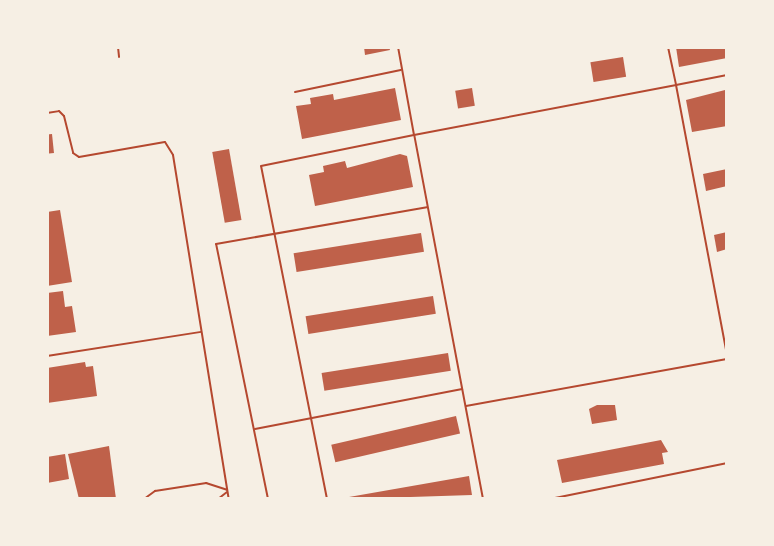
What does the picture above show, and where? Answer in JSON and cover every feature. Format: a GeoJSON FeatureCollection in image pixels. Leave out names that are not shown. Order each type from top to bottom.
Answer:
{"type":"FeatureCollection","features":[{"type":"Feature","properties":{"kind":"lane"},"geometry":{"type":"LineString","coordinates":[[118,47],[119,57]]}},
{"type":"Feature","properties":{"kind":"lane"},"geometry":{"type":"LineString","coordinates":[[398,47],[483,499]]}},
{"type":"Feature","properties":{"kind":"lane"},"geometry":{"type":"LineString","coordinates":[[668,47],[727,355]]}},
{"type":"Feature","properties":{"kind":"lane"},"geometry":{"type":"LineString","coordinates":[[295,92],[402,69]]}},
{"type":"Feature","properties":{"kind":"lane"},"geometry":{"type":"LineString","coordinates":[[327,499],[277,234],[261,166],[727,75]]}},
{"type":"Feature","properties":{"kind":"lane"},"geometry":{"type":"LineString","coordinates":[[47,113],[59,111],[64,116],[73,153],[79,157],[165,142],[169,147],[229,499]]}},
{"type":"Feature","properties":{"kind":"lane"},"geometry":{"type":"LineString","coordinates":[[268,499],[216,244],[428,207]]}},
{"type":"Feature","properties":{"kind":"lane"},"geometry":{"type":"LineString","coordinates":[[47,356],[202,331]]}},
{"type":"Feature","properties":{"kind":"lane"},"geometry":{"type":"LineString","coordinates":[[465,406],[727,359]]}},
{"type":"Feature","properties":{"kind":"lane"},"geometry":{"type":"LineString","coordinates":[[253,429],[462,389]]}},
{"type":"Feature","properties":{"kind":"lane"},"geometry":{"type":"LineString","coordinates":[[550,499],[727,463]]}},
{"type":"Feature","properties":{"kind":"lane"},"geometry":{"type":"LineString","coordinates":[[144,499],[155,491],[206,483],[228,491]]}},
{"type":"Feature","properties":{"kind":"lane"},"geometry":{"type":"LineString","coordinates":[[218,499],[228,491]]}},
{"type":"Feature","properties":{"kind":"building"},"geometry":{"type":"Polygon","coordinates":[[[364,47],[389,47],[390,50],[365,55],[364,47]]]}},
{"type":"Feature","properties":{"kind":"building"},"geometry":{"type":"Polygon","coordinates":[[[676,47],[727,47],[727,58],[679,67],[676,47]]]}},
{"type":"Feature","properties":{"kind":"building"},"geometry":{"type":"Polygon","coordinates":[[[623,57],[626,77],[594,82],[590,62],[623,57]]]}},
{"type":"Feature","properties":{"kind":"building"},"geometry":{"type":"Polygon","coordinates":[[[395,88],[401,120],[302,139],[296,106],[311,104],[310,98],[333,94],[334,100],[395,88]]]}},
{"type":"Feature","properties":{"kind":"building"},"geometry":{"type":"Polygon","coordinates":[[[472,88],[475,106],[458,108],[455,91],[472,88]]]}},
{"type":"Feature","properties":{"kind":"building"},"geometry":{"type":"Polygon","coordinates":[[[725,90],[727,126],[692,132],[686,100],[725,90]]]}},
{"type":"Feature","properties":{"kind":"building"},"geometry":{"type":"Polygon","coordinates":[[[52,134],[54,153],[49,153],[47,135],[52,134]]]}},
{"type":"Feature","properties":{"kind":"building"},"geometry":{"type":"Polygon","coordinates":[[[229,149],[242,220],[225,223],[212,152],[229,149]]]}},
{"type":"Feature","properties":{"kind":"building"},"geometry":{"type":"Polygon","coordinates":[[[400,154],[407,156],[413,187],[315,206],[309,175],[324,172],[323,166],[345,161],[347,168],[400,154]]]}},
{"type":"Feature","properties":{"kind":"building"},"geometry":{"type":"Polygon","coordinates":[[[727,169],[727,186],[706,191],[703,174],[727,169]]]}},
{"type":"Feature","properties":{"kind":"building"},"geometry":{"type":"Polygon","coordinates":[[[60,210],[72,282],[47,286],[47,212],[60,210]]]}},
{"type":"Feature","properties":{"kind":"building"},"geometry":{"type":"Polygon","coordinates":[[[727,232],[727,249],[717,252],[714,235],[727,232]]]}},
{"type":"Feature","properties":{"kind":"building"},"geometry":{"type":"Polygon","coordinates":[[[421,233],[424,252],[297,272],[294,253],[421,233]]]}},
{"type":"Feature","properties":{"kind":"building"},"geometry":{"type":"Polygon","coordinates":[[[63,291],[65,307],[72,306],[76,332],[47,336],[47,293],[63,291]]]}},
{"type":"Feature","properties":{"kind":"building"},"geometry":{"type":"Polygon","coordinates":[[[433,296],[436,314],[308,334],[306,316],[433,296]]]}},
{"type":"Feature","properties":{"kind":"building"},"geometry":{"type":"Polygon","coordinates":[[[448,353],[451,371],[324,391],[322,373],[448,353]]]}},
{"type":"Feature","properties":{"kind":"building"},"geometry":{"type":"Polygon","coordinates":[[[85,362],[86,367],[93,366],[97,396],[47,403],[47,368],[85,362]]]}},
{"type":"Feature","properties":{"kind":"building"},"geometry":{"type":"Polygon","coordinates":[[[597,405],[615,405],[617,420],[592,424],[589,409],[597,405]]]}},
{"type":"Feature","properties":{"kind":"building"},"geometry":{"type":"Polygon","coordinates":[[[456,416],[460,434],[335,462],[331,445],[456,416]]]}},
{"type":"Feature","properties":{"kind":"building"},"geometry":{"type":"Polygon","coordinates":[[[661,440],[668,452],[662,453],[664,464],[562,483],[557,460],[661,440]]]}},
{"type":"Feature","properties":{"kind":"building"},"geometry":{"type":"Polygon","coordinates":[[[109,446],[116,499],[79,499],[68,454],[109,446]]]}},
{"type":"Feature","properties":{"kind":"building"},"geometry":{"type":"Polygon","coordinates":[[[65,454],[69,479],[47,483],[47,457],[65,454]]]}},
{"type":"Feature","properties":{"kind":"building"},"geometry":{"type":"Polygon","coordinates":[[[469,476],[472,495],[349,499],[349,497],[469,476]]]}}]}
